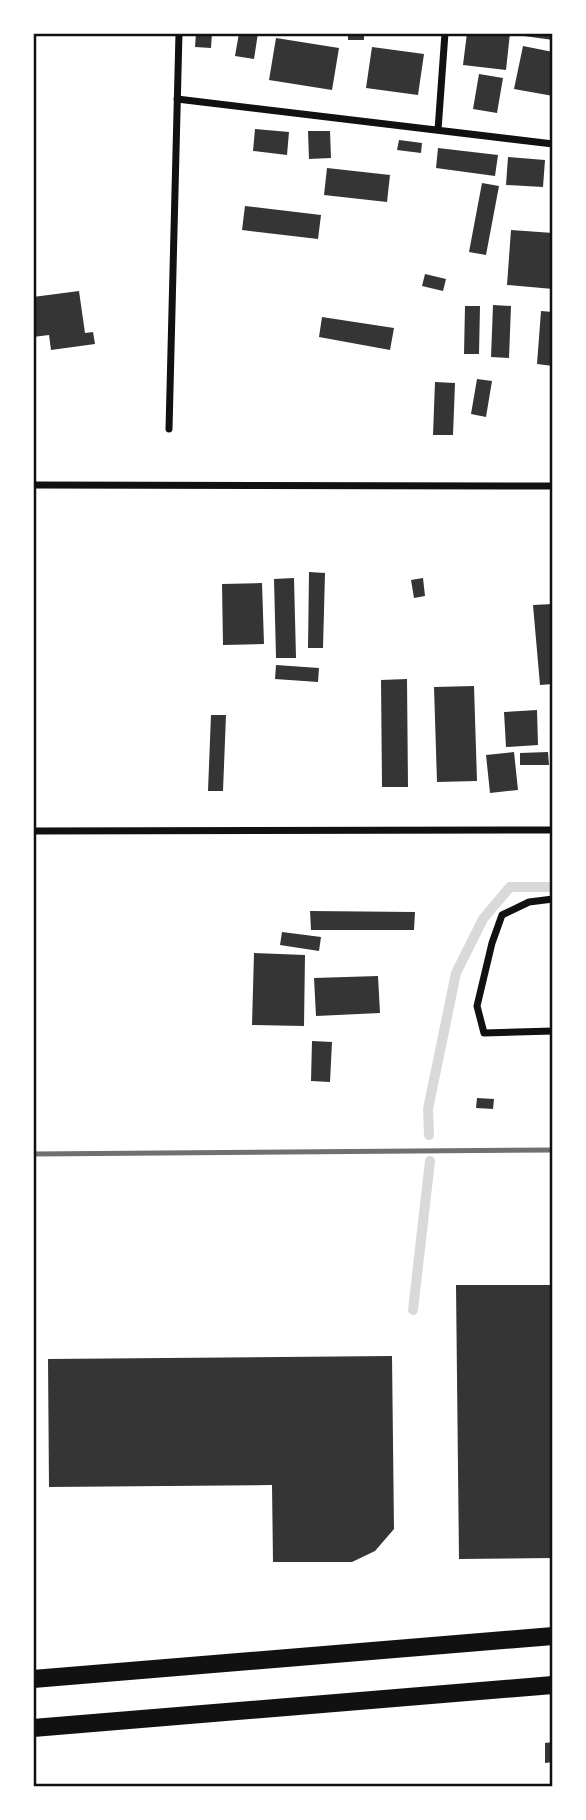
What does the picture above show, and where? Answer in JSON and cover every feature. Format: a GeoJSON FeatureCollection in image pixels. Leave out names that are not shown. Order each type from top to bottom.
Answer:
{"type":"FeatureCollection","features":[{"type":"Feature","properties":{"kind":"main road"},"geometry":{"type":"LineString","coordinates":[[33,1679],[553,1636]]}},
{"type":"Feature","properties":{"kind":"main road"},"geometry":{"type":"LineString","coordinates":[[33,1728],[553,1685]]}},
{"type":"Feature","properties":{"kind":"street"},"geometry":{"type":"LineString","coordinates":[[169,429],[179,33]]}},
{"type":"Feature","properties":{"kind":"street"},"geometry":{"type":"LineString","coordinates":[[438,130],[445,33]]}},
{"type":"Feature","properties":{"kind":"street"},"geometry":{"type":"LineString","coordinates":[[177,99],[553,144]]}},
{"type":"Feature","properties":{"kind":"street"},"geometry":{"type":"LineString","coordinates":[[33,485],[553,486]]}},
{"type":"Feature","properties":{"kind":"street"},"geometry":{"type":"LineString","coordinates":[[33,831],[553,830]]}},
{"type":"Feature","properties":{"kind":"street"},"geometry":{"type":"LineString","coordinates":[[553,899],[529,902],[502,915],[492,943],[477,1006],[484,1033],[553,1031]]}},
{"type":"Feature","properties":{"kind":"building"},"geometry":{"type":"Polygon","coordinates":[[[196,33],[212,33],[211,48],[195,47],[196,33]]]}},
{"type":"Feature","properties":{"kind":"building"},"geometry":{"type":"Polygon","coordinates":[[[239,33],[258,33],[254,59],[235,56],[239,33]]]}},
{"type":"Feature","properties":{"kind":"building"},"geometry":{"type":"Polygon","coordinates":[[[348,33],[364,33],[364,40],[348,40],[348,33]]]}},
{"type":"Feature","properties":{"kind":"building"},"geometry":{"type":"Polygon","coordinates":[[[467,33],[510,33],[506,70],[463,65],[467,33]]]}},
{"type":"Feature","properties":{"kind":"building"},"geometry":{"type":"Polygon","coordinates":[[[525,33],[553,33],[553,40],[524,36],[525,33]]]}},
{"type":"Feature","properties":{"kind":"building"},"geometry":{"type":"Polygon","coordinates":[[[276,38],[339,48],[332,90],[269,80],[276,38]]]}},
{"type":"Feature","properties":{"kind":"building"},"geometry":{"type":"Polygon","coordinates":[[[523,46],[553,52],[553,96],[514,89],[523,46]]]}},
{"type":"Feature","properties":{"kind":"building"},"geometry":{"type":"Polygon","coordinates":[[[372,47],[424,54],[418,95],[366,88],[372,47]]]}},
{"type":"Feature","properties":{"kind":"building"},"geometry":{"type":"Polygon","coordinates":[[[479,74],[503,78],[497,113],[473,109],[479,74]]]}},
{"type":"Feature","properties":{"kind":"building"},"geometry":{"type":"Polygon","coordinates":[[[255,129],[289,132],[287,155],[253,151],[255,129]]]}},
{"type":"Feature","properties":{"kind":"building"},"geometry":{"type":"Polygon","coordinates":[[[308,131],[330,131],[331,158],[309,159],[308,131]]]}},
{"type":"Feature","properties":{"kind":"building"},"geometry":{"type":"Polygon","coordinates":[[[399,140],[422,143],[421,153],[397,150],[399,140]]]}},
{"type":"Feature","properties":{"kind":"building"},"geometry":{"type":"Polygon","coordinates":[[[438,148],[498,155],[495,176],[436,168],[438,148]]]}},
{"type":"Feature","properties":{"kind":"building"},"geometry":{"type":"Polygon","coordinates":[[[508,157],[545,160],[543,187],[506,185],[508,157]]]}},
{"type":"Feature","properties":{"kind":"building"},"geometry":{"type":"Polygon","coordinates":[[[327,168],[390,175],[387,202],[324,195],[327,168]]]}},
{"type":"Feature","properties":{"kind":"building"},"geometry":{"type":"Polygon","coordinates":[[[482,183],[499,186],[486,255],[469,252],[482,183]]]}},
{"type":"Feature","properties":{"kind":"building"},"geometry":{"type":"Polygon","coordinates":[[[245,206],[321,215],[318,239],[242,230],[245,206]]]}},
{"type":"Feature","properties":{"kind":"building"},"geometry":{"type":"Polygon","coordinates":[[[511,230],[553,233],[553,289],[507,285],[511,230]]]}},
{"type":"Feature","properties":{"kind":"building"},"geometry":{"type":"Polygon","coordinates":[[[425,274],[446,279],[443,291],[422,286],[425,274]]]}},
{"type":"Feature","properties":{"kind":"building"},"geometry":{"type":"Polygon","coordinates":[[[79,291],[85,333],[93,332],[95,344],[51,350],[49,335],[33,337],[33,297],[79,291]]]}},
{"type":"Feature","properties":{"kind":"building"},"geometry":{"type":"Polygon","coordinates":[[[493,305],[511,306],[509,358],[491,357],[493,305]]]}},
{"type":"Feature","properties":{"kind":"building"},"geometry":{"type":"Polygon","coordinates":[[[465,306],[480,306],[479,354],[464,354],[465,306]]]}},
{"type":"Feature","properties":{"kind":"building"},"geometry":{"type":"Polygon","coordinates":[[[541,311],[553,312],[553,366],[537,364],[541,311]]]}},
{"type":"Feature","properties":{"kind":"building"},"geometry":{"type":"Polygon","coordinates":[[[322,317],[394,328],[390,350],[319,337],[322,317]]]}},
{"type":"Feature","properties":{"kind":"building"},"geometry":{"type":"Polygon","coordinates":[[[477,379],[492,381],[486,417],[471,414],[477,379]]]}},
{"type":"Feature","properties":{"kind":"building"},"geometry":{"type":"Polygon","coordinates":[[[435,382],[455,383],[453,435],[433,435],[435,382]]]}},
{"type":"Feature","properties":{"kind":"building"},"geometry":{"type":"Polygon","coordinates":[[[309,572],[325,573],[323,648],[308,648],[309,572]]]}},
{"type":"Feature","properties":{"kind":"building"},"geometry":{"type":"Polygon","coordinates":[[[294,578],[296,658],[276,658],[274,579],[294,578]]]}},
{"type":"Feature","properties":{"kind":"building"},"geometry":{"type":"Polygon","coordinates":[[[423,578],[425,596],[414,598],[411,580],[423,578]]]}},
{"type":"Feature","properties":{"kind":"building"},"geometry":{"type":"Polygon","coordinates":[[[262,583],[264,644],[223,645],[222,584],[262,583]]]}},
{"type":"Feature","properties":{"kind":"building"},"geometry":{"type":"Polygon","coordinates":[[[553,604],[553,684],[540,685],[533,605],[553,604]]]}},
{"type":"Feature","properties":{"kind":"building"},"geometry":{"type":"Polygon","coordinates":[[[276,665],[319,668],[318,682],[275,679],[276,665]]]}},
{"type":"Feature","properties":{"kind":"building"},"geometry":{"type":"Polygon","coordinates":[[[407,679],[408,787],[382,787],[381,680],[407,679]]]}},
{"type":"Feature","properties":{"kind":"building"},"geometry":{"type":"Polygon","coordinates":[[[474,686],[477,781],[437,782],[434,687],[474,686]]]}},
{"type":"Feature","properties":{"kind":"building"},"geometry":{"type":"Polygon","coordinates":[[[537,710],[538,745],[506,747],[504,712],[537,710]]]}},
{"type":"Feature","properties":{"kind":"building"},"geometry":{"type":"Polygon","coordinates":[[[211,715],[226,715],[223,791],[208,791],[211,715]]]}},
{"type":"Feature","properties":{"kind":"building"},"geometry":{"type":"Polygon","coordinates":[[[514,752],[518,790],[490,793],[486,755],[514,752]]]}},
{"type":"Feature","properties":{"kind":"building"},"geometry":{"type":"Polygon","coordinates":[[[548,752],[549,765],[520,765],[520,753],[548,752]]]}},
{"type":"Feature","properties":{"kind":"building"},"geometry":{"type":"Polygon","coordinates":[[[310,911],[415,912],[414,930],[311,930],[310,911]]]}},
{"type":"Feature","properties":{"kind":"building"},"geometry":{"type":"Polygon","coordinates":[[[282,932],[321,937],[319,951],[280,945],[282,932]]]}},
{"type":"Feature","properties":{"kind":"building"},"geometry":{"type":"Polygon","coordinates":[[[254,953],[305,955],[304,1026],[252,1025],[254,953]]]}},
{"type":"Feature","properties":{"kind":"building"},"geometry":{"type":"Polygon","coordinates":[[[378,976],[380,1013],[316,1016],[314,978],[378,976]]]}},
{"type":"Feature","properties":{"kind":"building"},"geometry":{"type":"Polygon","coordinates":[[[312,1041],[332,1042],[330,1082],[311,1081],[312,1041]]]}},
{"type":"Feature","properties":{"kind":"building"},"geometry":{"type":"Polygon","coordinates":[[[477,1098],[494,1099],[493,1109],[476,1108],[477,1098]]]}},
{"type":"Feature","properties":{"kind":"building"},"geometry":{"type":"Polygon","coordinates":[[[456,1285],[553,1285],[553,1558],[459,1559],[456,1285]]]}},
{"type":"Feature","properties":{"kind":"building"},"geometry":{"type":"Polygon","coordinates":[[[392,1356],[394,1529],[375,1551],[352,1562],[273,1562],[272,1485],[49,1487],[48,1359],[392,1356]]]}},
{"type":"Feature","properties":{"kind":"building"},"geometry":{"type":"Polygon","coordinates":[[[553,1742],[553,1762],[545,1763],[545,1743],[553,1742]]]}},
{"type":"Feature","properties":{"kind":"waterway"},"geometry":{"type":"LineString","coordinates":[[429,1135],[428,1109],[456,973],[483,919],[510,887],[553,887]]}},
{"type":"Feature","properties":{"kind":"waterway"},"geometry":{"type":"LineString","coordinates":[[413,1310],[430,1161]]}},
{"type":"Feature","properties":{"kind":"railway"},"geometry":{"type":"LineString","coordinates":[[33,1154],[553,1150]]}}]}
